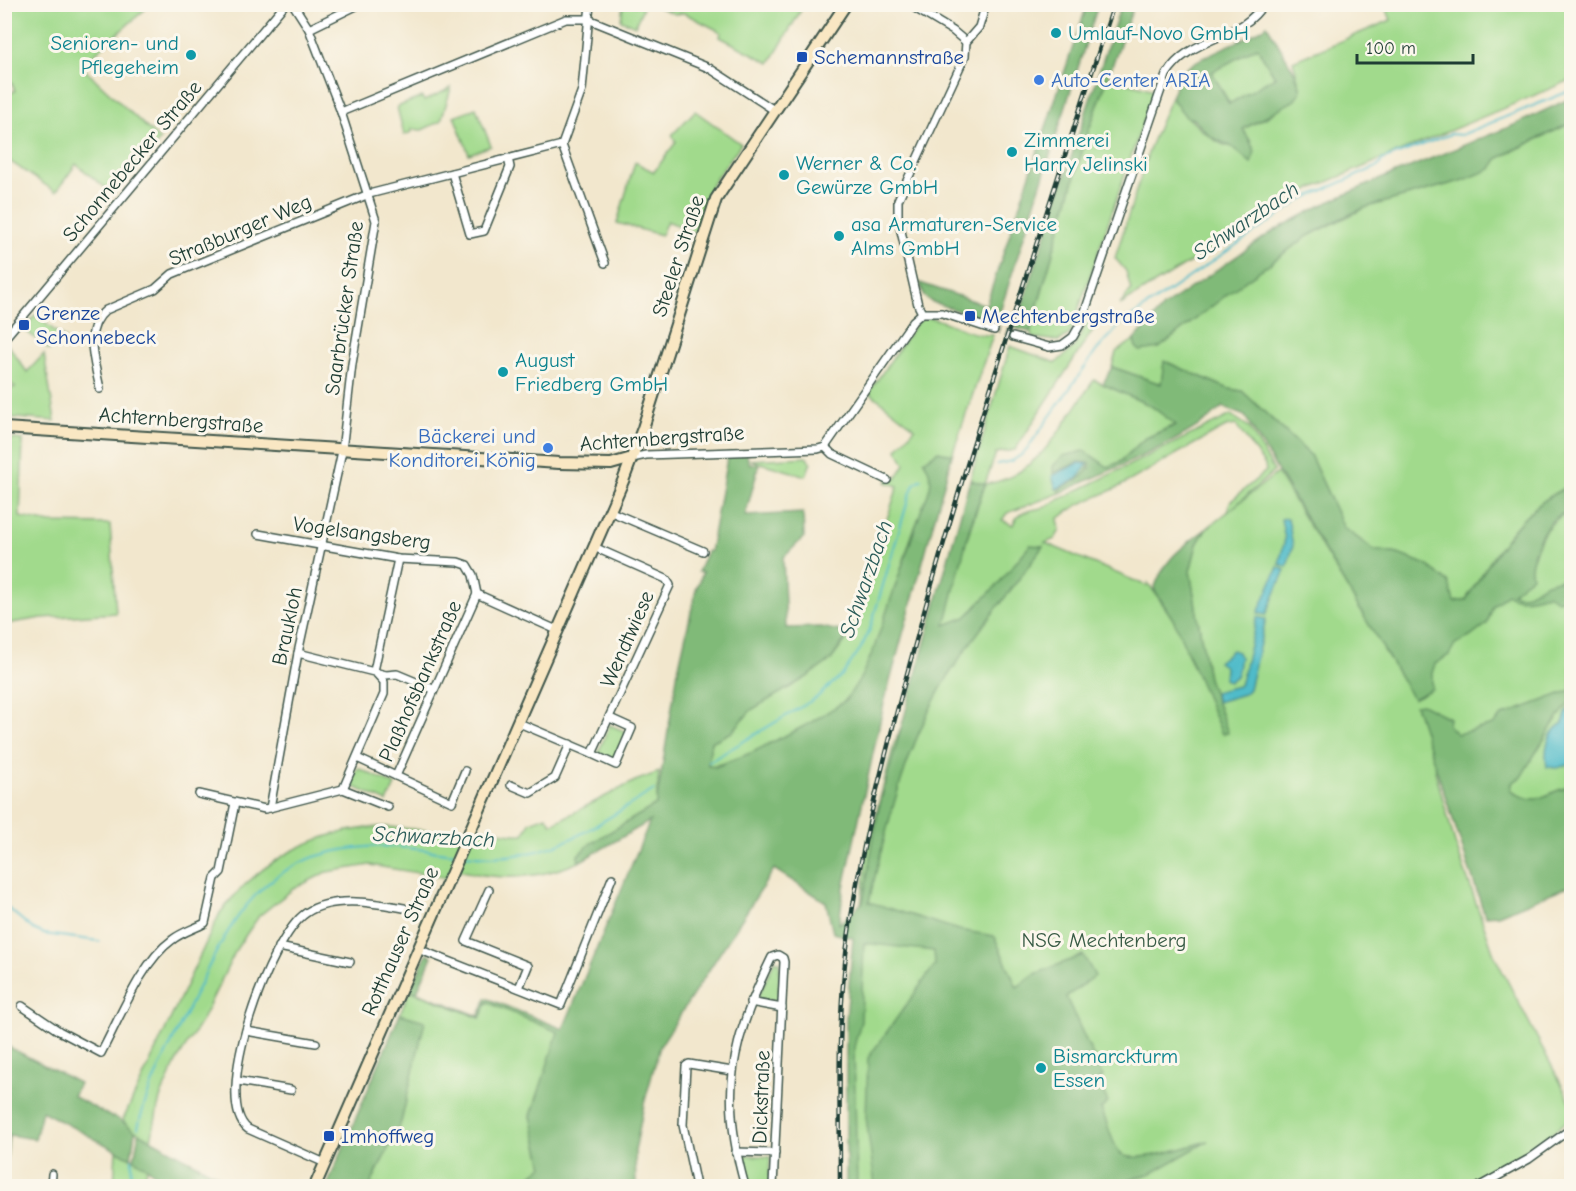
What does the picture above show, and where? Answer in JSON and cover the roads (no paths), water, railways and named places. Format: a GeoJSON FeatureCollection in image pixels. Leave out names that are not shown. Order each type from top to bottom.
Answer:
{"type":"FeatureCollection","features":[{"type":"Feature","properties":{"kind":"main road","name":"Steeler Straße"},"geometry":{"type":"LineString","coordinates":[[594,547],[632,459],[713,206],[725,182],[846,4]]}},
{"type":"Feature","properties":{"kind":"main road","name":"Achternbergstraße"},"geometry":{"type":"LineString","coordinates":[[4,428],[342,451],[584,464],[618,464],[632,459]]}},
{"type":"Feature","properties":{"kind":"main road","name":"Rotthauser Straße"},"geometry":{"type":"LineString","coordinates":[[315,1186],[594,547]]}},
{"type":"Feature","properties":{"kind":"street","name":"Schonnebecker Straße"},"geometry":{"type":"LineString","coordinates":[[4,339],[285,4]]}},
{"type":"Feature","properties":{"kind":"street","name":"Saarbrücker Straße"},"geometry":{"type":"LineString","coordinates":[[293,4],[309,29],[341,112],[376,221],[352,364],[342,451]]}},
{"type":"Feature","properties":{"kind":"street"},"geometry":{"type":"LineString","coordinates":[[309,29],[360,4]]}},
{"type":"Feature","properties":{"kind":"street"},"geometry":{"type":"LineString","coordinates":[[590,4],[582,90],[562,145],[605,263]]}},
{"type":"Feature","properties":{"kind":"street"},"geometry":{"type":"LineString","coordinates":[[908,4],[953,31],[966,42]]}},
{"type":"Feature","properties":{"kind":"street"},"geometry":{"type":"LineString","coordinates":[[922,313],[900,225],[898,200],[965,56],[966,42],[979,27],[986,4]]}},
{"type":"Feature","properties":{"kind":"street"},"geometry":{"type":"LineString","coordinates":[[1013,337],[1049,347],[1062,345],[1072,337],[1081,323],[1102,266],[1167,75],[1181,56],[1251,20],[1263,4]]}},
{"type":"Feature","properties":{"kind":"street"},"geometry":{"type":"LineString","coordinates":[[341,112],[566,19],[588,19],[709,68],[774,110]]}},
{"type":"Feature","properties":{"kind":"street","name":"Straßburger Weg"},"geometry":{"type":"LineString","coordinates":[[100,389],[91,341],[95,322],[106,309],[155,289],[172,274],[369,194],[562,145]]}},
{"type":"Feature","properties":{"kind":"street"},"geometry":{"type":"LineString","coordinates":[[452,173],[471,234],[475,234],[484,231],[510,168],[508,158]]}},
{"type":"Feature","properties":{"kind":"street"},"geometry":{"type":"LineString","coordinates":[[887,480],[832,454],[825,447],[913,321],[922,313],[942,313],[994,330]]}},
{"type":"Feature","properties":{"kind":"street","name":"Achternbergstraße"},"geometry":{"type":"LineString","coordinates":[[632,459],[646,455],[825,447]]}},
{"type":"Feature","properties":{"kind":"street","name":"Braukloh"},"geometry":{"type":"LineString","coordinates":[[270,808],[298,653],[342,451]]}},
{"type":"Feature","properties":{"kind":"street"},"geometry":{"type":"LineString","coordinates":[[609,511],[703,551]]}},
{"type":"Feature","properties":{"kind":"street","name":"Vogelsangsberg"},"geometry":{"type":"LineString","coordinates":[[258,534],[398,559],[446,561],[467,565],[473,575],[477,594]]}},
{"type":"Feature","properties":{"kind":"street","name":"Wendtwiese"},"geometry":{"type":"LineString","coordinates":[[592,754],[669,585],[666,579],[594,547]]}},
{"type":"Feature","properties":{"kind":"street"},"geometry":{"type":"LineString","coordinates":[[374,671],[398,559]]}},
{"type":"Feature","properties":{"kind":"street","name":"Plaßhofsbankstraße"},"geometry":{"type":"LineString","coordinates":[[465,771],[452,802],[396,776],[433,688],[477,594],[559,631]]}},
{"type":"Feature","properties":{"kind":"street"},"geometry":{"type":"LineString","coordinates":[[298,653],[374,671],[397,674],[433,688]]}},
{"type":"Feature","properties":{"kind":"street"},"geometry":{"type":"LineString","coordinates":[[343,789],[384,694],[384,682],[374,671]]}},
{"type":"Feature","properties":{"kind":"street","name":"Wendtwiese"},"geometry":{"type":"LineString","coordinates":[[519,723],[616,765],[632,728],[610,718]]}},
{"type":"Feature","properties":{"kind":"street"},"geometry":{"type":"LineString","coordinates":[[511,785],[530,793],[555,778],[570,744]]}},
{"type":"Feature","properties":{"kind":"street"},"geometry":{"type":"LineString","coordinates":[[357,758],[396,776]]}},
{"type":"Feature","properties":{"kind":"street"},"geometry":{"type":"LineString","coordinates":[[199,794],[235,803],[270,808],[343,789],[388,807]]}},
{"type":"Feature","properties":{"kind":"street"},"geometry":{"type":"LineString","coordinates":[[22,1006],[59,1031],[101,1053],[133,994],[158,955],[170,941],[205,923],[215,878],[221,872],[235,803]]}},
{"type":"Feature","properties":{"kind":"street"},"geometry":{"type":"LineString","coordinates":[[418,949],[561,1005],[612,878]]}},
{"type":"Feature","properties":{"kind":"street"},"geometry":{"type":"LineString","coordinates":[[489,890],[466,941],[528,966],[519,988]]}},
{"type":"Feature","properties":{"kind":"street"},"geometry":{"type":"LineString","coordinates":[[325,1163],[241,1124],[236,1109],[238,1082],[246,1031],[257,993],[279,947],[297,920],[324,905],[355,903],[404,908]]}},
{"type":"Feature","properties":{"kind":"street"},"geometry":{"type":"LineString","coordinates":[[279,947],[350,962]]}},
{"type":"Feature","properties":{"kind":"street","name":"Dickstraße"},"geometry":{"type":"LineString","coordinates":[[750,1002],[772,957],[778,955],[783,958],[774,1186]]}},
{"type":"Feature","properties":{"kind":"street"},"geometry":{"type":"LineString","coordinates":[[745,1186],[736,1152],[731,1111],[732,1071],[739,1037],[750,1002],[782,1008]]}},
{"type":"Feature","properties":{"kind":"street"},"geometry":{"type":"LineString","coordinates":[[246,1031],[316,1043]]}},
{"type":"Feature","properties":{"kind":"street"},"geometry":{"type":"LineString","coordinates":[[696,1186],[683,1125],[686,1066],[689,1064],[732,1071]]}},
{"type":"Feature","properties":{"kind":"street"},"geometry":{"type":"LineString","coordinates":[[238,1082],[291,1090]]}},
{"type":"Feature","properties":{"kind":"street"},"geometry":{"type":"LineString","coordinates":[[1480,1186],[1491,1184],[1572,1128]]}},
{"type":"Feature","properties":{"kind":"street"},"geometry":{"type":"LineString","coordinates":[[736,1152],[776,1153]]}},
{"type":"Feature","properties":{"kind":"street"},"geometry":{"type":"LineString","coordinates":[[51,1174],[51,1186]]}},
{"type":"Feature","properties":{"kind":"water"},"geometry":{"type":"Polygon","coordinates":[[[1079,463],[1088,464],[1077,479],[1056,489],[1052,476],[1079,463]]]}},
{"type":"Feature","properties":{"kind":"water"},"geometry":{"type":"Polygon","coordinates":[[[1288,518],[1293,546],[1287,567],[1279,564],[1285,539],[1281,519],[1288,518]]]}},
{"type":"Feature","properties":{"kind":"water"},"geometry":{"type":"Polygon","coordinates":[[[1278,567],[1285,570],[1266,615],[1258,613],[1278,567]]]}},
{"type":"Feature","properties":{"kind":"water"},"geometry":{"type":"Polygon","coordinates":[[[1257,617],[1266,619],[1249,689],[1244,694],[1217,702],[1214,692],[1238,686],[1241,682],[1257,617]]]}},
{"type":"Feature","properties":{"kind":"water"},"geometry":{"type":"Polygon","coordinates":[[[1232,650],[1238,652],[1240,657],[1237,675],[1229,682],[1224,679],[1225,667],[1218,662],[1232,650]]]}},
{"type":"Feature","properties":{"kind":"water"},"geometry":{"type":"Polygon","coordinates":[[[1571,707],[1571,764],[1557,768],[1547,767],[1546,754],[1550,736],[1563,723],[1571,707]]]}},
{"type":"Feature","properties":{"kind":"waterway","name":"Schwarzbach"},"geometry":{"type":"LineString","coordinates":[[997,464],[1012,461],[1024,453],[1097,350],[1121,324],[1303,199],[1379,166],[1382,160],[1451,134],[1461,135],[1572,90]]}},
{"type":"Feature","properties":{"kind":"waterway","name":"Schwarzbach"},"geometry":{"type":"LineString","coordinates":[[709,762],[816,698],[843,674],[861,648],[870,629],[909,497],[914,484],[922,479]]}},
{"type":"Feature","properties":{"kind":"waterway","name":"Schwarzbach"},"geometry":{"type":"LineString","coordinates":[[465,855],[494,857],[520,855],[544,849],[587,831],[654,790]]}},
{"type":"Feature","properties":{"kind":"waterway","name":"Schwarzbach"},"geometry":{"type":"LineString","coordinates":[[138,1128],[153,1082],[219,948],[235,921],[253,898],[274,879],[299,863],[330,852],[366,847],[400,847],[456,854]]}},
{"type":"Feature","properties":{"kind":"waterway"},"geometry":{"type":"LineString","coordinates":[[4,905],[33,929],[44,934],[99,941]]}},
{"type":"Feature","properties":{"kind":"waterway","name":"Schwarzbach"},"geometry":{"type":"LineString","coordinates":[[131,1186],[132,1159]]}},
{"type":"Feature","properties":{"kind":"tunnel"},"geometry":{"type":"LineString","coordinates":[[994,330],[1013,337]]}},
{"type":"Feature","properties":{"kind":"railway"},"geometry":{"type":"LineString","coordinates":[[840,1186],[843,983],[852,911],[868,827],[899,702],[967,464],[1114,4]]}},
{"type":"Feature","properties":{"kind":"place","name":"Umlauf-Novo GmbH"},"geometry":{"type":"Point","coordinates":[1056,33]}},
{"type":"Feature","properties":{"kind":"place","name":"Senioren- und Pflegeheim"},"geometry":{"type":"Point","coordinates":[191,55]}},
{"type":"Feature","properties":{"kind":"place","name":"Schemannstraße"},"geometry":{"type":"Point","coordinates":[802,57]}},
{"type":"Feature","properties":{"kind":"place","name":"Auto-Center ARIA"},"geometry":{"type":"Point","coordinates":[1039,80]}},
{"type":"Feature","properties":{"kind":"place","name":"Zimmerei Harry Jelinski"},"geometry":{"type":"Point","coordinates":[1012,152]}},
{"type":"Feature","properties":{"kind":"place","name":"Werner & Co. Gewürze GmbH"},"geometry":{"type":"Point","coordinates":[784,175]}},
{"type":"Feature","properties":{"kind":"place","name":"asa Armaturen-Service Alms GmbH"},"geometry":{"type":"Point","coordinates":[839,236]}},
{"type":"Feature","properties":{"kind":"place","name":"Mechtenbergstraße"},"geometry":{"type":"Point","coordinates":[970,316]}},
{"type":"Feature","properties":{"kind":"place","name":"Grenze Schonnebeck"},"geometry":{"type":"Point","coordinates":[24,325]}},
{"type":"Feature","properties":{"kind":"place","name":"August Friedberg GmbH"},"geometry":{"type":"Point","coordinates":[503,372]}},
{"type":"Feature","properties":{"kind":"place","name":"Bäckerei und Konditorei König"},"geometry":{"type":"Point","coordinates":[548,448]}},
{"type":"Feature","properties":{"kind":"place","name":"Bismarckturm Essen"},"geometry":{"type":"Point","coordinates":[1041,1068]}},
{"type":"Feature","properties":{"kind":"place","name":"Imhoffweg"},"geometry":{"type":"Point","coordinates":[329,1136]}},
{"type":"Feature","properties":{"kind":"park label","name":"NSG Mechtenberg"},"geometry":{"type":"Point","coordinates":[1104,940]}}]}
